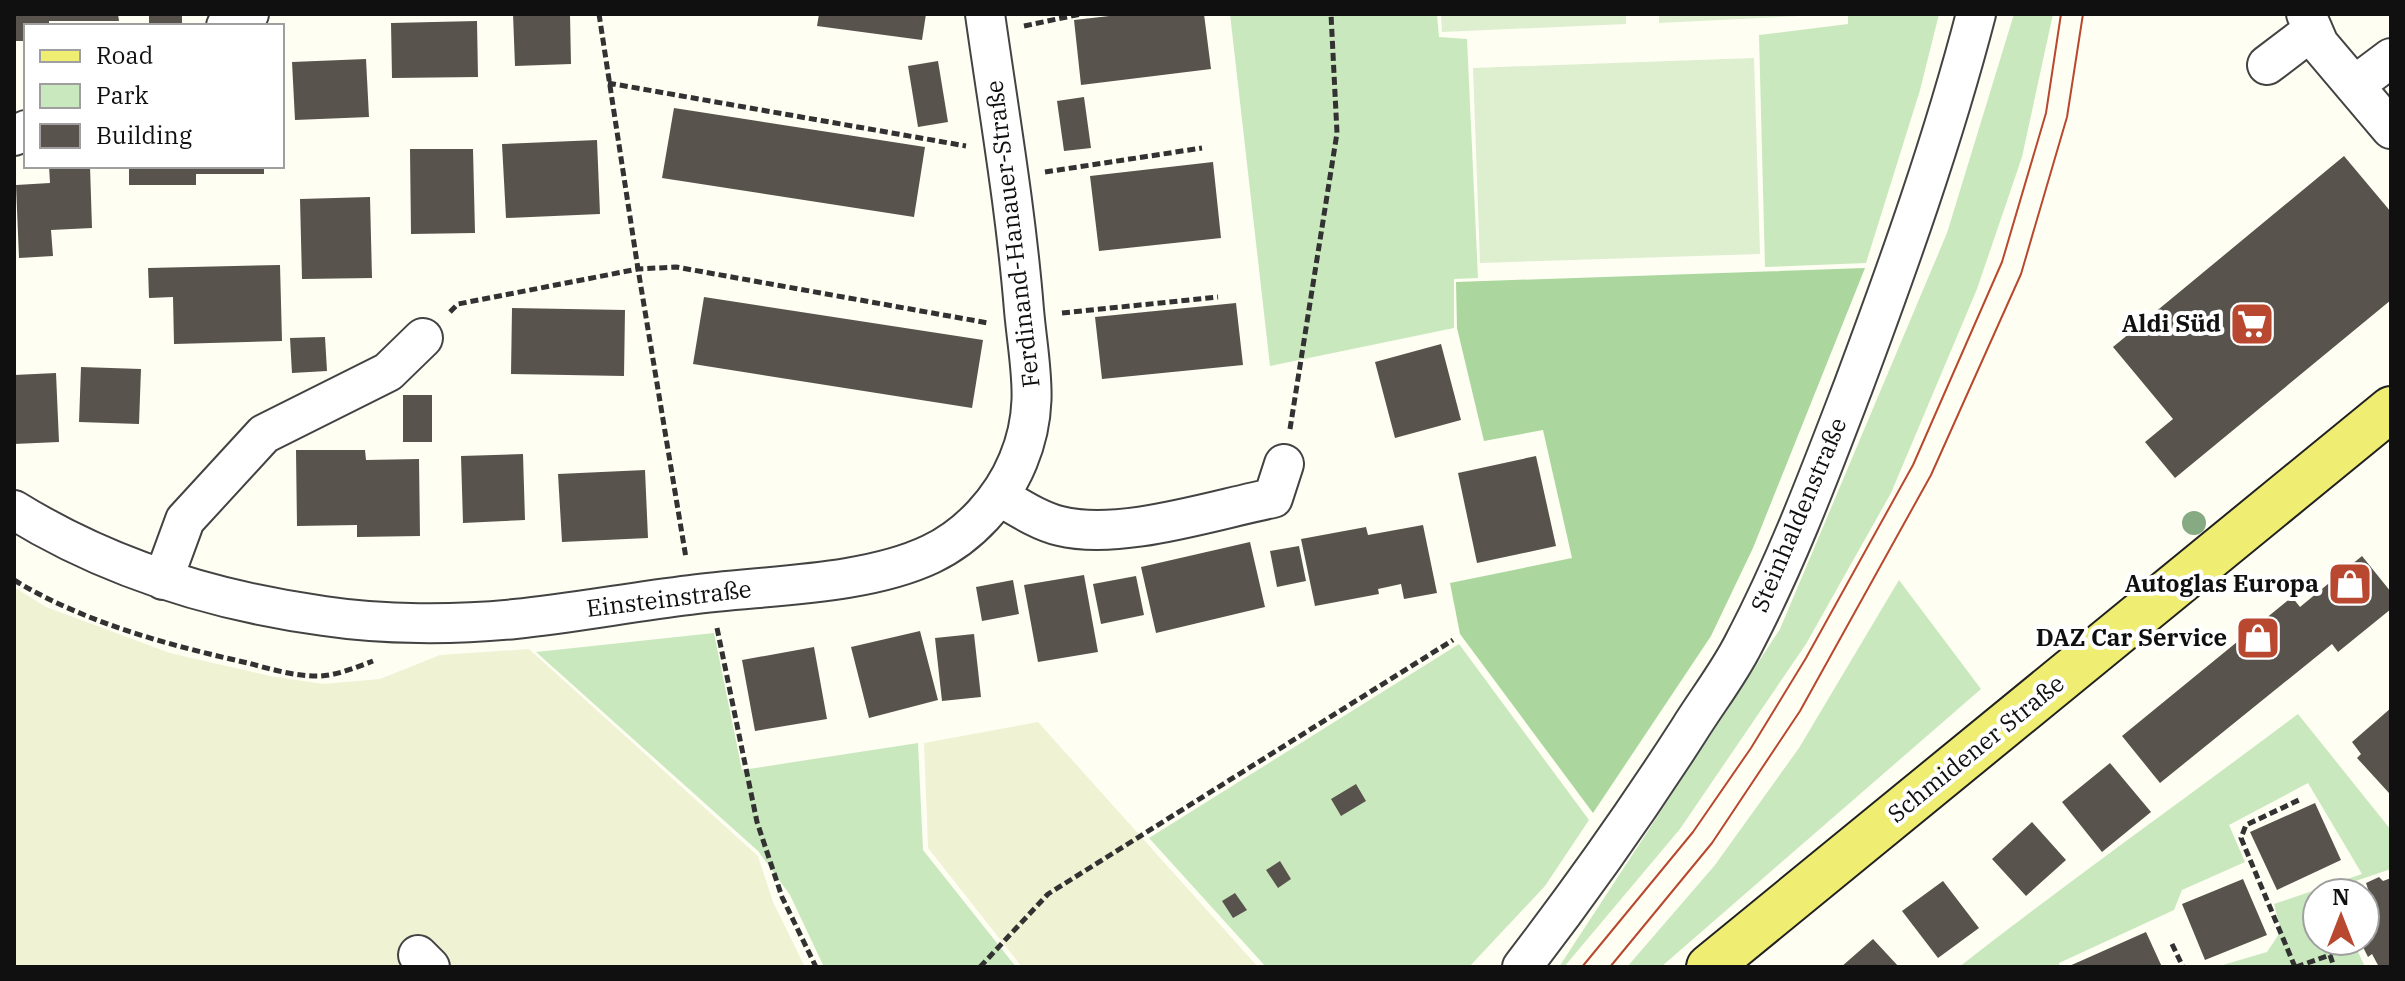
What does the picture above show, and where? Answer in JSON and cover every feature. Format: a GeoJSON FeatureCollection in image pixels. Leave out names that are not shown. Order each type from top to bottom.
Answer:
{"type":"FeatureCollection","features":[{"type":"Feature","properties":{"kind":"main road","name":"Schmidener Straße"},"geometry":{"type":"LineString","coordinates":[[1709,967],[2391,409]]}},
{"type":"Feature","properties":{"kind":"street"},"geometry":{"type":"LineString","coordinates":[[230,24],[249,14]]}},
{"type":"Feature","properties":{"kind":"street","name":"Steinhaldenstraße"},"geometry":{"type":"LineString","coordinates":[[1522,967],[1576,897],[1655,782],[1749,632],[1817,480],[1898,267],[1953,100],[1976,14]]}},
{"type":"Feature","properties":{"kind":"street"},"geometry":{"type":"LineString","coordinates":[[2267,65],[2309,22],[2319,44],[2391,129]]}},
{"type":"Feature","properties":{"kind":"street","name":"Ferdinand-Hanauer-Straße"},"geometry":{"type":"LineString","coordinates":[[986,24],[1009,177],[1034,390],[1029,431],[1018,463],[999,496]]}},
{"type":"Feature","properties":{"kind":"street"},"geometry":{"type":"LineString","coordinates":[[2355,85],[2391,58]]}},
{"type":"Feature","properties":{"kind":"street"},"geometry":{"type":"LineString","coordinates":[[163,580],[185,520],[264,434],[388,372],[423,338]]}},
{"type":"Feature","properties":{"kind":"street"},"geometry":{"type":"LineString","coordinates":[[999,496],[1059,526],[1089,530],[1134,527],[1273,498],[1284,464]]}},
{"type":"Feature","properties":{"kind":"street","name":"Einsteinstraße"},"geometry":{"type":"LineString","coordinates":[[14,510],[53,534],[163,580],[238,601],[325,616],[394,623],[513,620],[890,570],[933,553],[968,530],[999,496]]}},
{"type":"Feature","properties":{"kind":"path"},"geometry":{"type":"LineString","coordinates":[[599,14],[638,269],[701,593],[757,822],[782,897],[816,967]]}},
{"type":"Feature","properties":{"kind":"path"},"geometry":{"type":"LineString","coordinates":[[986,24],[1081,14]]}},
{"type":"Feature","properties":{"kind":"path"},"geometry":{"type":"LineString","coordinates":[[1284,464],[1337,133],[1331,14]]}},
{"type":"Feature","properties":{"kind":"path"},"geometry":{"type":"LineString","coordinates":[[608,83],[934,140]]}},
{"type":"Feature","properties":{"kind":"path"},"geometry":{"type":"LineString","coordinates":[[1009,177],[1202,148]]}},
{"type":"Feature","properties":{"kind":"path"},"geometry":{"type":"LineString","coordinates":[[423,338],[458,304],[638,269],[676,267],[1025,323],[1218,297]]}},
{"type":"Feature","properties":{"kind":"path"},"geometry":{"type":"LineString","coordinates":[[14,580],[48,600],[172,645],[269,668],[320,676],[354,668],[378,658],[394,623]]}},
{"type":"Feature","properties":{"kind":"path"},"geometry":{"type":"LineString","coordinates":[[980,967],[1048,894],[1453,640]]}},
{"type":"Feature","properties":{"kind":"path"},"geometry":{"type":"LineString","coordinates":[[2301,799],[2246,825],[2241,838],[2296,967],[2330,955],[2334,967]]}},
{"type":"Feature","properties":{"kind":"path"},"geometry":{"type":"LineString","coordinates":[[2172,944],[2183,967]]}},
{"type":"Feature","properties":{"kind":"green space"},"geometry":{"type":"Polygon","coordinates":[[[1230,14],[1437,14],[1439,37],[1467,39],[1478,278],[1454,279],[1454,328],[1270,366],[1230,14]]]}},
{"type":"Feature","properties":{"kind":"green space"},"geometry":{"type":"Polygon","coordinates":[[[1441,14],[1626,14],[1626,24],[1442,32],[1441,14]]]}},
{"type":"Feature","properties":{"kind":"green space"},"geometry":{"type":"Polygon","coordinates":[[[1659,14],[1840,14],[1659,23],[1659,14]]]}},
{"type":"Feature","properties":{"kind":"green space"},"geometry":{"type":"Polygon","coordinates":[[[1848,14],[1939,14],[1920,90],[1866,263],[1765,267],[1759,35],[1848,24],[1848,14]]]}},
{"type":"Feature","properties":{"kind":"green space"},"geometry":{"type":"Polygon","coordinates":[[[2014,14],[2053,14],[2022,157],[1977,289],[1891,493],[1806,644],[1680,829],[1564,967],[1559,967],[1780,629],[1947,233],[2014,14]]]}},
{"type":"Feature","properties":{"kind":"green space"},"geometry":{"type":"Polygon","coordinates":[[[1754,58],[1760,254],[1480,263],[1473,68],[1754,58]]]}},
{"type":"Feature","properties":{"kind":"green space"},"geometry":{"type":"Polygon","coordinates":[[[1865,268],[1753,548],[1711,636],[1593,813],[1460,634],[1450,583],[1572,558],[1543,430],[1484,441],[1457,328],[1456,282],[1865,268]]]}},
{"type":"Feature","properties":{"kind":"green space"},"geometry":{"type":"Polygon","coordinates":[[[1899,580],[1981,689],[1661,967],[1627,967],[1715,865],[1799,748],[1899,580]]]}},
{"type":"Feature","properties":{"kind":"green space"},"geometry":{"type":"Polygon","coordinates":[[[14,587],[46,607],[170,653],[270,676],[323,684],[380,679],[440,655],[529,649],[758,856],[773,902],[805,967],[14,967],[14,587]]]}},
{"type":"Feature","properties":{"kind":"green space"},"geometry":{"type":"Polygon","coordinates":[[[714,633],[742,770],[918,743],[923,850],[1016,967],[824,967],[790,895],[758,851],[536,652],[714,633]]]}},
{"type":"Feature","properties":{"kind":"green space"},"geometry":{"type":"Polygon","coordinates":[[[1459,644],[1589,820],[1545,886],[1469,967],[1266,967],[1149,838],[1459,644]]]}},
{"type":"Feature","properties":{"kind":"green space"},"geometry":{"type":"Polygon","coordinates":[[[2298,714],[2391,830],[2391,869],[2367,877],[2353,877],[2362,874],[2308,783],[2229,825],[2245,862],[2182,890],[2174,910],[2059,963],[2060,967],[1959,967],[2298,714]]]}},
{"type":"Feature","properties":{"kind":"green space"},"geometry":{"type":"Polygon","coordinates":[[[1038,722],[1258,967],[1022,967],[928,848],[924,743],[1038,722]]]}},
{"type":"Feature","properties":{"kind":"green space"},"geometry":{"type":"Polygon","coordinates":[[[2301,895],[2301,957],[2360,957],[2365,967],[2216,967],[2267,952],[2281,931],[2274,904],[2301,895]]]}},
{"type":"Feature","properties":{"kind":"building"},"geometry":{"type":"Polygon","coordinates":[[[14,14],[118,14],[119,21],[24,24],[24,41],[14,41],[14,14]]]}},
{"type":"Feature","properties":{"kind":"building"},"geometry":{"type":"Polygon","coordinates":[[[149,14],[182,14],[182,24],[149,24],[149,14]]]}},
{"type":"Feature","properties":{"kind":"building"},"geometry":{"type":"Polygon","coordinates":[[[513,14],[570,14],[571,64],[515,66],[513,14]]]}},
{"type":"Feature","properties":{"kind":"building"},"geometry":{"type":"Polygon","coordinates":[[[819,14],[926,14],[922,40],[817,26],[819,14]]]}},
{"type":"Feature","properties":{"kind":"building"},"geometry":{"type":"Polygon","coordinates":[[[1127,14],[1204,14],[1211,69],[1081,85],[1074,20],[1127,14]]]}},
{"type":"Feature","properties":{"kind":"building"},"geometry":{"type":"Polygon","coordinates":[[[477,21],[478,77],[392,78],[391,23],[477,21]]]}},
{"type":"Feature","properties":{"kind":"building"},"geometry":{"type":"Polygon","coordinates":[[[366,59],[369,117],[295,120],[292,62],[366,59]]]}},
{"type":"Feature","properties":{"kind":"building"},"geometry":{"type":"Polygon","coordinates":[[[938,61],[948,122],[918,127],[908,66],[938,61]]]}},
{"type":"Feature","properties":{"kind":"building"},"geometry":{"type":"Polygon","coordinates":[[[1084,97],[1091,148],[1064,151],[1057,101],[1084,97]]]}},
{"type":"Feature","properties":{"kind":"building"},"geometry":{"type":"Polygon","coordinates":[[[674,108],[925,147],[914,217],[662,178],[674,108]]]}},
{"type":"Feature","properties":{"kind":"building"},"geometry":{"type":"Polygon","coordinates":[[[597,140],[600,214],[506,218],[502,144],[597,140]]]}},
{"type":"Feature","properties":{"kind":"building"},"geometry":{"type":"Polygon","coordinates":[[[410,149],[473,149],[475,233],[411,234],[410,149]]]}},
{"type":"Feature","properties":{"kind":"building","name":"Aldi Süd"},"geometry":{"type":"Polygon","coordinates":[[[2344,156],[2391,212],[2391,300],[2175,478],[2145,442],[2173,419],[2113,347],[2344,156]]]}},
{"type":"Feature","properties":{"kind":"building"},"geometry":{"type":"Polygon","coordinates":[[[1213,162],[1221,238],[1099,251],[1090,176],[1213,162]]]}},
{"type":"Feature","properties":{"kind":"building"},"geometry":{"type":"Polygon","coordinates":[[[49,168],[90,168],[92,228],[51,230],[53,256],[19,258],[16,185],[50,183],[49,168]]]}},
{"type":"Feature","properties":{"kind":"building"},"geometry":{"type":"Polygon","coordinates":[[[129,168],[264,168],[264,174],[196,174],[196,185],[129,185],[129,168]]]}},
{"type":"Feature","properties":{"kind":"building"},"geometry":{"type":"Polygon","coordinates":[[[370,197],[372,278],[302,279],[300,199],[370,197]]]}},
{"type":"Feature","properties":{"kind":"building"},"geometry":{"type":"Polygon","coordinates":[[[280,265],[282,341],[174,344],[173,297],[149,298],[148,268],[280,265]]]}},
{"type":"Feature","properties":{"kind":"building"},"geometry":{"type":"Polygon","coordinates":[[[704,297],[983,340],[972,408],[693,364],[704,297]]]}},
{"type":"Feature","properties":{"kind":"building"},"geometry":{"type":"Polygon","coordinates":[[[1236,303],[1243,365],[1102,379],[1095,317],[1236,303]]]}},
{"type":"Feature","properties":{"kind":"building"},"geometry":{"type":"Polygon","coordinates":[[[512,308],[625,310],[624,376],[511,374],[512,308]]]}},
{"type":"Feature","properties":{"kind":"building"},"geometry":{"type":"Polygon","coordinates":[[[325,337],[327,371],[292,373],[290,338],[325,337]]]}},
{"type":"Feature","properties":{"kind":"building"},"geometry":{"type":"Polygon","coordinates":[[[1441,344],[1461,420],[1395,438],[1375,362],[1441,344]]]}},
{"type":"Feature","properties":{"kind":"building"},"geometry":{"type":"Polygon","coordinates":[[[81,367],[141,369],[139,424],[79,422],[81,367]]]}},
{"type":"Feature","properties":{"kind":"building"},"geometry":{"type":"Polygon","coordinates":[[[56,373],[59,442],[14,444],[14,375],[56,373]]]}},
{"type":"Feature","properties":{"kind":"building"},"geometry":{"type":"Polygon","coordinates":[[[403,395],[432,395],[432,442],[403,442],[403,395]]]}},
{"type":"Feature","properties":{"kind":"building"},"geometry":{"type":"Polygon","coordinates":[[[296,450],[365,450],[366,460],[419,459],[420,536],[357,537],[357,525],[297,526],[296,450]]]}},
{"type":"Feature","properties":{"kind":"building"},"geometry":{"type":"Polygon","coordinates":[[[523,454],[525,520],[463,523],[461,456],[523,454]]]}},
{"type":"Feature","properties":{"kind":"building"},"geometry":{"type":"Polygon","coordinates":[[[1536,456],[1556,546],[1477,563],[1458,473],[1536,456]]]}},
{"type":"Feature","properties":{"kind":"building"},"geometry":{"type":"Polygon","coordinates":[[[645,470],[648,538],[562,542],[558,474],[645,470]]]}},
{"type":"Feature","properties":{"kind":"building"},"geometry":{"type":"Polygon","coordinates":[[[1423,525],[1437,593],[1404,599],[1401,584],[1378,589],[1379,594],[1315,606],[1301,539],[1366,527],[1368,535],[1423,525]]]}},
{"type":"Feature","properties":{"kind":"building"},"geometry":{"type":"Polygon","coordinates":[[[1250,542],[1265,607],[1156,633],[1141,567],[1250,542]]]}},
{"type":"Feature","properties":{"kind":"building"},"geometry":{"type":"Polygon","coordinates":[[[1299,546],[1306,581],[1277,587],[1270,551],[1299,546]]]}},
{"type":"Feature","properties":{"kind":"building"},"geometry":{"type":"Polygon","coordinates":[[[2362,556],[2391,592],[2391,609],[2338,652],[2332,644],[2160,783],[2122,736],[2292,597],[2300,607],[2362,556]]]}},
{"type":"Feature","properties":{"kind":"building"},"geometry":{"type":"Polygon","coordinates":[[[1084,575],[1098,652],[1038,662],[1024,585],[1084,575]]]}},
{"type":"Feature","properties":{"kind":"building"},"geometry":{"type":"Polygon","coordinates":[[[1136,576],[1144,615],[1101,624],[1093,584],[1136,576]]]}},
{"type":"Feature","properties":{"kind":"building"},"geometry":{"type":"Polygon","coordinates":[[[1013,580],[1019,614],[982,621],[976,587],[1013,580]]]}},
{"type":"Feature","properties":{"kind":"building"},"geometry":{"type":"Polygon","coordinates":[[[920,631],[938,700],[869,718],[851,647],[920,631]]]}},
{"type":"Feature","properties":{"kind":"building"},"geometry":{"type":"Polygon","coordinates":[[[974,634],[981,697],[942,701],[935,638],[974,634]]]}},
{"type":"Feature","properties":{"kind":"building"},"geometry":{"type":"Polygon","coordinates":[[[814,647],[827,719],[755,731],[742,660],[814,647]]]}},
{"type":"Feature","properties":{"kind":"building"},"geometry":{"type":"Polygon","coordinates":[[[2391,708],[2389,793],[2357,758],[2361,754],[2352,742],[2391,708]]]}},
{"type":"Feature","properties":{"kind":"building"},"geometry":{"type":"Polygon","coordinates":[[[2110,763],[2151,812],[2102,852],[2062,802],[2110,763]]]}},
{"type":"Feature","properties":{"kind":"building"},"geometry":{"type":"Polygon","coordinates":[[[1356,784],[1366,801],[1341,816],[1331,799],[1356,784]]]}},
{"type":"Feature","properties":{"kind":"building"},"geometry":{"type":"Polygon","coordinates":[[[2315,803],[2341,860],[2277,890],[2250,832],[2315,803]]]}},
{"type":"Feature","properties":{"kind":"building"},"geometry":{"type":"Polygon","coordinates":[[[2032,822],[2066,860],[2026,896],[1992,859],[2032,822]]]}},
{"type":"Feature","properties":{"kind":"building"},"geometry":{"type":"Polygon","coordinates":[[[1280,861],[1291,879],[1278,888],[1266,870],[1280,861]]]}},
{"type":"Feature","properties":{"kind":"building"},"geometry":{"type":"Polygon","coordinates":[[[2391,878],[2391,967],[2379,967],[2374,957],[2381,957],[2381,879],[2391,878]]]}},
{"type":"Feature","properties":{"kind":"building"},"geometry":{"type":"Polygon","coordinates":[[[2243,879],[2267,935],[2205,960],[2182,904],[2243,879]]]}},
{"type":"Feature","properties":{"kind":"building"},"geometry":{"type":"Polygon","coordinates":[[[1943,881],[1979,928],[1938,958],[1902,911],[1943,881]]]}},
{"type":"Feature","properties":{"kind":"building"},"geometry":{"type":"Polygon","coordinates":[[[1235,893],[1247,910],[1233,918],[1222,901],[1235,893]]]}},
{"type":"Feature","properties":{"kind":"building"},"geometry":{"type":"Polygon","coordinates":[[[2146,932],[2162,967],[2067,967],[2146,932]]]}},
{"type":"Feature","properties":{"kind":"building"},"geometry":{"type":"Polygon","coordinates":[[[1873,939],[1899,967],[1841,967],[1873,939]]]}},
{"type":"Feature","properties":{"kind":"tram line"},"geometry":{"type":"LineString","coordinates":[[1582,967],[1693,832],[1751,748],[1806,658],[1913,465],[2002,262],[2046,113],[2061,14]]}},
{"type":"Feature","properties":{"kind":"tram line"},"geometry":{"type":"LineString","coordinates":[[1610,967],[1712,843],[1800,711],[1931,475],[2021,274],[2067,117],[2083,14]]}},
{"type":"Feature","properties":{"kind":"place","name":"Aldi Süd"},"geometry":{"type":"Point","coordinates":[2252,324]}},
{"type":"Feature","properties":{"kind":"place","name":"Autoglas Europa"},"geometry":{"type":"Point","coordinates":[2350,584]}},
{"type":"Feature","properties":{"kind":"place","name":"DAZ Car Service"},"geometry":{"type":"Point","coordinates":[2258,638]}}]}
